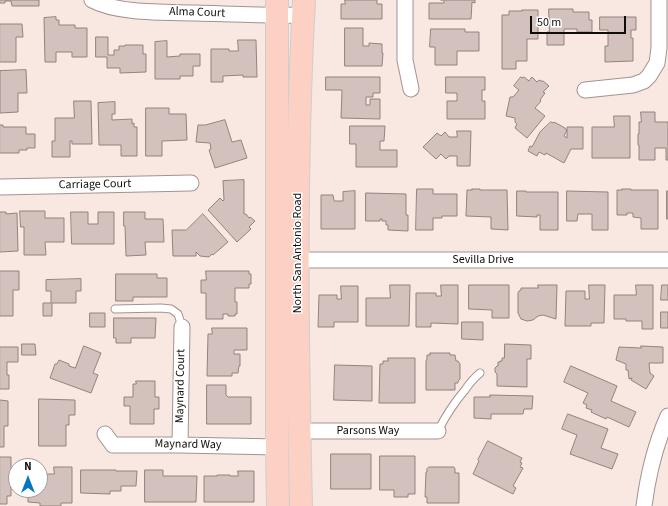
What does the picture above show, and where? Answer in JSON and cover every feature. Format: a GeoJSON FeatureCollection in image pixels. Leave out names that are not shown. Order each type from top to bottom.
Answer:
{"type":"FeatureCollection","features":[{"type":"Feature","properties":{"kind":"main road","name":"North San Antonio Road"},"geometry":{"type":"LineString","coordinates":[[276,8],[278,506]]}},
{"type":"Feature","properties":{"kind":"main road","name":"North San Antonio Road"},"geometry":{"type":"LineString","coordinates":[[301,506],[297,260],[300,89],[304,8]]}},
{"type":"Feature","properties":{"kind":"street","name":"Alma Court"},"geometry":{"type":"LineString","coordinates":[[92,0],[117,8],[144,12],[304,8]]}},
{"type":"Feature","properties":{"kind":"street"},"geometry":{"type":"LineString","coordinates":[[405,0],[405,60],[411,89]]}},
{"type":"Feature","properties":{"kind":"street"},"geometry":{"type":"LineString","coordinates":[[585,90],[633,85],[644,81],[649,76],[657,63],[659,48],[659,0]]}},
{"type":"Feature","properties":{"kind":"street","name":"Carriage Court"},"geometry":{"type":"LineString","coordinates":[[0,187],[191,183]]}},
{"type":"Feature","properties":{"kind":"street","name":"Sevilla Drive"},"geometry":{"type":"LineString","coordinates":[[297,260],[668,260]]}},
{"type":"Feature","properties":{"kind":"street","name":"Maynard Court"},"geometry":{"type":"LineString","coordinates":[[180,444],[182,327]]}},
{"type":"Feature","properties":{"kind":"street"},"geometry":{"type":"LineString","coordinates":[[644,506],[646,486],[652,460],[668,416]]}},
{"type":"Feature","properties":{"kind":"street","name":"Parsons Way"},"geometry":{"type":"LineString","coordinates":[[299,430],[438,430]]}},
{"type":"Feature","properties":{"kind":"street","name":"Maynard Way"},"geometry":{"type":"LineString","coordinates":[[105,434],[113,445],[180,444],[277,447]]}},
{"type":"Feature","properties":{"kind":"lane"},"geometry":{"type":"LineString","coordinates":[[115,309],[172,309],[178,314],[182,327]]}},
{"type":"Feature","properties":{"kind":"lane"},"geometry":{"type":"LineString","coordinates":[[438,430],[445,415],[452,405],[474,378],[480,373]]}},
{"type":"Feature","properties":{"kind":"building"},"geometry":{"type":"Polygon","coordinates":[[[0,0],[39,0],[39,6],[12,6],[11,1],[0,3],[0,0]]]}},
{"type":"Feature","properties":{"kind":"building"},"geometry":{"type":"Polygon","coordinates":[[[345,0],[377,0],[377,4],[382,4],[382,19],[341,19],[341,4],[345,4],[345,0]]]}},
{"type":"Feature","properties":{"kind":"building"},"geometry":{"type":"Polygon","coordinates":[[[444,0],[475,0],[475,3],[472,2],[471,19],[429,19],[429,3],[444,3],[444,0]]]}},
{"type":"Feature","properties":{"kind":"building"},"geometry":{"type":"Polygon","coordinates":[[[549,9],[573,9],[573,12],[589,12],[589,20],[592,20],[592,32],[577,32],[577,29],[564,29],[564,45],[547,45],[547,32],[549,32],[549,9]]]}},
{"type":"Feature","properties":{"kind":"building"},"geometry":{"type":"Polygon","coordinates":[[[538,10],[538,39],[527,39],[527,61],[516,61],[516,69],[502,69],[502,15],[509,15],[509,11],[538,10]]]}},
{"type":"Feature","properties":{"kind":"building"},"geometry":{"type":"Polygon","coordinates":[[[56,17],[56,20],[59,20],[59,25],[75,25],[75,28],[87,28],[87,57],[72,57],[72,52],[56,52],[56,62],[45,62],[44,18],[56,17]]]}},
{"type":"Feature","properties":{"kind":"building"},"geometry":{"type":"Polygon","coordinates":[[[600,17],[636,17],[636,30],[631,30],[631,38],[633,38],[633,61],[605,62],[605,46],[608,46],[608,30],[600,30],[600,17]]]}},
{"type":"Feature","properties":{"kind":"building"},"geometry":{"type":"Polygon","coordinates":[[[0,24],[22,24],[23,37],[16,37],[16,62],[0,62],[0,24]]]}},
{"type":"Feature","properties":{"kind":"building"},"geometry":{"type":"Polygon","coordinates":[[[345,28],[363,28],[363,46],[369,46],[369,43],[382,44],[382,66],[345,66],[345,28]]]}},
{"type":"Feature","properties":{"kind":"building"},"geometry":{"type":"Polygon","coordinates":[[[431,29],[465,29],[465,32],[479,32],[479,51],[457,51],[457,65],[435,65],[435,47],[430,47],[431,29]]]}},
{"type":"Feature","properties":{"kind":"building"},"geometry":{"type":"Polygon","coordinates":[[[96,37],[108,37],[108,55],[114,55],[114,50],[119,50],[119,46],[143,45],[143,54],[146,54],[146,72],[120,73],[120,68],[107,68],[107,57],[96,57],[96,37]]]}},
{"type":"Feature","properties":{"kind":"building"},"geometry":{"type":"Polygon","coordinates":[[[238,40],[256,40],[257,77],[243,77],[243,75],[223,76],[223,82],[211,82],[211,49],[229,49],[229,51],[238,51],[238,40]]]}},
{"type":"Feature","properties":{"kind":"building"},"geometry":{"type":"Polygon","coordinates":[[[167,41],[167,57],[180,56],[180,54],[200,54],[200,66],[193,66],[193,76],[180,76],[180,79],[155,79],[155,42],[167,41]]]}},
{"type":"Feature","properties":{"kind":"building"},"geometry":{"type":"Polygon","coordinates":[[[26,70],[27,93],[18,93],[18,112],[0,113],[0,71],[26,70]]]}},
{"type":"Feature","properties":{"kind":"building"},"geometry":{"type":"Polygon","coordinates":[[[326,77],[380,77],[380,93],[373,93],[373,97],[366,97],[366,105],[370,105],[370,99],[380,99],[380,119],[341,118],[342,90],[326,90],[326,77]]]}},
{"type":"Feature","properties":{"kind":"building"},"geometry":{"type":"Polygon","coordinates":[[[446,77],[485,77],[485,90],[482,90],[482,101],[485,101],[485,119],[447,119],[447,101],[457,101],[457,93],[446,93],[446,77]]]}},
{"type":"Feature","properties":{"kind":"building"},"geometry":{"type":"Polygon","coordinates":[[[521,77],[524,77],[529,81],[532,77],[537,82],[539,80],[543,81],[549,86],[543,92],[545,93],[540,100],[541,101],[535,108],[545,116],[527,138],[515,128],[517,124],[515,122],[515,118],[506,116],[510,97],[513,97],[519,90],[514,86],[521,77]]]}},
{"type":"Feature","properties":{"kind":"building"},"geometry":{"type":"Polygon","coordinates":[[[74,101],[91,101],[92,144],[72,144],[72,141],[70,141],[70,157],[52,157],[52,141],[55,141],[55,118],[74,118],[74,101]]]}},
{"type":"Feature","properties":{"kind":"building"},"geometry":{"type":"Polygon","coordinates":[[[115,102],[115,114],[112,114],[112,120],[132,119],[132,124],[134,123],[134,127],[137,127],[137,156],[121,156],[121,145],[99,145],[98,103],[115,102]]]}},
{"type":"Feature","properties":{"kind":"building"},"geometry":{"type":"Polygon","coordinates":[[[146,108],[169,108],[169,114],[186,114],[187,140],[162,141],[162,156],[146,156],[146,108]]]}},
{"type":"Feature","properties":{"kind":"building"},"geometry":{"type":"Polygon","coordinates":[[[641,112],[655,112],[655,122],[668,122],[668,160],[666,160],[666,148],[655,148],[655,160],[639,160],[638,134],[639,122],[641,122],[641,112]]]}},
{"type":"Feature","properties":{"kind":"building"},"geometry":{"type":"Polygon","coordinates":[[[614,116],[630,116],[630,158],[592,158],[592,127],[614,127],[614,116]]]}},
{"type":"Feature","properties":{"kind":"building"},"geometry":{"type":"Polygon","coordinates":[[[225,120],[232,142],[241,140],[247,158],[215,168],[209,150],[211,149],[210,143],[196,142],[198,125],[205,125],[225,120]]]}},
{"type":"Feature","properties":{"kind":"building"},"geometry":{"type":"Polygon","coordinates":[[[551,122],[554,122],[567,130],[567,127],[583,127],[583,149],[571,149],[564,163],[546,153],[545,155],[539,152],[537,156],[528,151],[530,146],[532,147],[540,132],[551,122]],[[567,130],[564,136],[567,138],[567,130]]]}},
{"type":"Feature","properties":{"kind":"building"},"geometry":{"type":"Polygon","coordinates":[[[0,125],[3,125],[3,127],[26,127],[26,134],[35,134],[35,148],[19,150],[19,153],[0,153],[0,125]]]}},
{"type":"Feature","properties":{"kind":"building"},"geometry":{"type":"Polygon","coordinates":[[[350,126],[385,126],[384,141],[380,141],[380,150],[397,150],[397,167],[356,167],[356,144],[350,144],[350,126]]]}},
{"type":"Feature","properties":{"kind":"building"},"geometry":{"type":"Polygon","coordinates":[[[457,131],[471,131],[470,166],[457,166],[457,156],[449,156],[446,159],[441,154],[436,159],[423,147],[437,133],[441,136],[445,132],[449,137],[457,137],[457,131]]]}},
{"type":"Feature","properties":{"kind":"building"},"geometry":{"type":"Polygon","coordinates":[[[244,180],[244,214],[255,221],[249,227],[251,229],[237,242],[208,210],[220,198],[223,201],[224,200],[223,181],[244,180]]]}},
{"type":"Feature","properties":{"kind":"building"},"geometry":{"type":"Polygon","coordinates":[[[417,189],[433,189],[433,194],[457,194],[457,216],[442,216],[442,218],[433,218],[433,230],[416,230],[417,189]]]}},
{"type":"Feature","properties":{"kind":"building"},"geometry":{"type":"Polygon","coordinates":[[[467,190],[507,190],[508,230],[491,229],[491,217],[466,216],[467,190]]]}},
{"type":"Feature","properties":{"kind":"building"},"geometry":{"type":"Polygon","coordinates":[[[617,190],[658,190],[658,229],[641,229],[641,218],[633,217],[633,213],[627,213],[627,215],[617,215],[617,190]]]}},
{"type":"Feature","properties":{"kind":"building"},"geometry":{"type":"Polygon","coordinates":[[[355,191],[355,229],[321,229],[321,195],[333,195],[334,201],[343,201],[343,192],[355,191]]]}},
{"type":"Feature","properties":{"kind":"building"},"geometry":{"type":"Polygon","coordinates":[[[517,191],[558,192],[558,230],[540,230],[540,215],[537,215],[537,217],[517,216],[517,191]]]}},
{"type":"Feature","properties":{"kind":"building"},"geometry":{"type":"Polygon","coordinates":[[[567,191],[608,192],[608,230],[592,230],[592,214],[578,214],[577,221],[567,221],[567,191]]]}},
{"type":"Feature","properties":{"kind":"building"},"geometry":{"type":"Polygon","coordinates":[[[668,191],[668,219],[667,219],[668,191]]]}},
{"type":"Feature","properties":{"kind":"building"},"geometry":{"type":"Polygon","coordinates":[[[366,193],[406,194],[408,231],[388,230],[386,221],[382,221],[382,219],[380,219],[380,221],[366,221],[366,193]]]}},
{"type":"Feature","properties":{"kind":"building"},"geometry":{"type":"Polygon","coordinates":[[[20,211],[45,211],[45,218],[64,218],[64,242],[45,242],[46,255],[24,255],[24,227],[21,227],[20,211]]]}},
{"type":"Feature","properties":{"kind":"building"},"geometry":{"type":"Polygon","coordinates":[[[0,212],[6,212],[6,214],[17,213],[18,251],[0,252],[0,212]]]}},
{"type":"Feature","properties":{"kind":"building"},"geometry":{"type":"Polygon","coordinates":[[[71,212],[88,212],[88,224],[98,224],[98,212],[114,212],[114,244],[72,244],[71,212]]]}},
{"type":"Feature","properties":{"kind":"building"},"geometry":{"type":"Polygon","coordinates":[[[124,212],[145,212],[145,219],[163,219],[164,242],[145,242],[146,255],[126,256],[124,212]]]}},
{"type":"Feature","properties":{"kind":"building"},"geometry":{"type":"Polygon","coordinates":[[[203,214],[228,242],[209,257],[200,256],[196,252],[196,256],[173,256],[172,230],[186,230],[203,214]]]}},
{"type":"Feature","properties":{"kind":"building"},"geometry":{"type":"Polygon","coordinates":[[[0,271],[19,271],[19,290],[13,290],[13,316],[0,316],[0,271]]]}},
{"type":"Feature","properties":{"kind":"building"},"geometry":{"type":"Polygon","coordinates":[[[206,271],[249,271],[249,274],[251,274],[251,284],[249,284],[249,288],[235,288],[237,314],[235,314],[235,316],[223,314],[223,319],[206,319],[206,293],[201,293],[201,280],[206,280],[206,271]]]}},
{"type":"Feature","properties":{"kind":"building"},"geometry":{"type":"Polygon","coordinates":[[[116,274],[157,274],[157,278],[167,278],[167,297],[133,297],[133,301],[116,301],[116,274]]]}},
{"type":"Feature","properties":{"kind":"building"},"geometry":{"type":"Polygon","coordinates":[[[81,279],[81,291],[76,291],[76,303],[52,303],[52,316],[43,316],[43,303],[51,303],[51,291],[46,291],[46,280],[81,279]]]}},
{"type":"Feature","properties":{"kind":"building"},"geometry":{"type":"Polygon","coordinates":[[[390,285],[410,285],[409,326],[366,326],[366,298],[390,298],[390,285]]]}},
{"type":"Feature","properties":{"kind":"building"},"geometry":{"type":"Polygon","coordinates":[[[441,285],[458,285],[458,324],[431,323],[431,327],[416,327],[416,293],[436,293],[436,296],[441,296],[441,285]]]}},
{"type":"Feature","properties":{"kind":"building"},"geometry":{"type":"Polygon","coordinates":[[[469,285],[509,285],[509,318],[492,318],[492,310],[469,309],[469,285]]]}},
{"type":"Feature","properties":{"kind":"building"},"geometry":{"type":"Polygon","coordinates":[[[538,285],[557,285],[556,319],[543,315],[538,316],[533,320],[527,321],[521,319],[518,313],[519,291],[521,288],[538,288],[538,285]]]}},
{"type":"Feature","properties":{"kind":"building"},"geometry":{"type":"Polygon","coordinates":[[[589,285],[605,285],[604,323],[591,323],[591,326],[565,326],[566,291],[585,291],[585,299],[589,299],[589,285]]]}},
{"type":"Feature","properties":{"kind":"building"},"geometry":{"type":"Polygon","coordinates":[[[636,285],[653,285],[653,329],[642,329],[642,321],[614,319],[614,295],[636,295],[636,285]]]}},
{"type":"Feature","properties":{"kind":"building"},"geometry":{"type":"Polygon","coordinates":[[[662,285],[668,285],[668,300],[661,300],[662,285]]]}},
{"type":"Feature","properties":{"kind":"building"},"geometry":{"type":"Polygon","coordinates":[[[341,286],[358,286],[358,322],[334,322],[334,327],[318,327],[319,295],[337,295],[337,299],[341,299],[341,286]]]}},
{"type":"Feature","properties":{"kind":"building"},"geometry":{"type":"Polygon","coordinates":[[[661,312],[668,312],[668,328],[661,328],[661,312]]]}},
{"type":"Feature","properties":{"kind":"building"},"geometry":{"type":"Polygon","coordinates":[[[90,313],[105,313],[105,327],[90,327],[90,313]]]}},
{"type":"Feature","properties":{"kind":"building"},"geometry":{"type":"Polygon","coordinates":[[[114,318],[156,318],[155,338],[131,338],[131,343],[116,343],[116,338],[114,338],[114,318]]]}},
{"type":"Feature","properties":{"kind":"building"},"geometry":{"type":"Polygon","coordinates":[[[462,322],[483,322],[483,340],[462,339],[462,322]]]}},
{"type":"Feature","properties":{"kind":"building"},"geometry":{"type":"Polygon","coordinates":[[[212,328],[247,328],[247,350],[234,350],[234,354],[240,354],[240,366],[238,373],[232,373],[232,376],[207,376],[208,334],[212,334],[212,328]]]}},
{"type":"Feature","properties":{"kind":"building"},"geometry":{"type":"Polygon","coordinates":[[[22,344],[35,344],[36,355],[22,355],[22,344]]]}},
{"type":"Feature","properties":{"kind":"building"},"geometry":{"type":"Polygon","coordinates":[[[505,344],[531,345],[531,359],[527,359],[527,387],[497,386],[497,374],[495,372],[495,368],[498,366],[498,362],[502,361],[502,358],[504,358],[505,344]]]}},
{"type":"Feature","properties":{"kind":"building"},"geometry":{"type":"Polygon","coordinates":[[[84,346],[101,353],[93,373],[98,375],[91,393],[50,378],[55,364],[57,364],[59,360],[75,368],[84,346]]]}},
{"type":"Feature","properties":{"kind":"building"},"geometry":{"type":"Polygon","coordinates":[[[641,346],[663,347],[663,363],[649,363],[650,373],[654,376],[646,389],[631,380],[632,378],[629,379],[626,364],[616,360],[619,347],[641,348],[641,346]]]}},
{"type":"Feature","properties":{"kind":"building"},"geometry":{"type":"Polygon","coordinates":[[[0,347],[18,347],[18,362],[7,362],[9,389],[0,389],[0,347]]]}},
{"type":"Feature","properties":{"kind":"building"},"geometry":{"type":"Polygon","coordinates":[[[430,353],[450,353],[450,355],[455,355],[456,361],[460,364],[460,379],[458,383],[455,383],[455,390],[426,390],[426,361],[427,355],[430,355],[430,353]]]}},
{"type":"Feature","properties":{"kind":"building"},"geometry":{"type":"Polygon","coordinates":[[[388,358],[415,358],[415,403],[379,403],[380,364],[383,364],[383,361],[388,361],[388,358]]]}},
{"type":"Feature","properties":{"kind":"building"},"geometry":{"type":"Polygon","coordinates":[[[335,365],[372,366],[372,401],[334,400],[335,365]]]}},
{"type":"Feature","properties":{"kind":"building"},"geometry":{"type":"Polygon","coordinates":[[[571,366],[617,386],[611,401],[636,412],[629,427],[607,417],[606,419],[586,408],[587,405],[583,403],[588,393],[564,382],[571,366]]]}},
{"type":"Feature","properties":{"kind":"building"},"geometry":{"type":"Polygon","coordinates":[[[136,381],[155,381],[155,397],[159,397],[159,409],[154,409],[154,424],[130,424],[130,406],[124,406],[124,397],[133,397],[133,384],[136,384],[136,381]]]}},
{"type":"Feature","properties":{"kind":"building"},"geometry":{"type":"Polygon","coordinates":[[[207,385],[226,385],[226,395],[228,397],[251,397],[251,424],[207,424],[207,385]]]}},
{"type":"Feature","properties":{"kind":"building"},"geometry":{"type":"Polygon","coordinates":[[[490,395],[533,396],[532,409],[524,409],[523,414],[491,414],[491,419],[474,418],[474,397],[490,397],[490,395]]]}},
{"type":"Feature","properties":{"kind":"building"},"geometry":{"type":"Polygon","coordinates":[[[39,399],[75,400],[75,415],[69,415],[69,425],[66,425],[66,446],[39,446],[39,399]]]}},
{"type":"Feature","properties":{"kind":"building"},"geometry":{"type":"Polygon","coordinates":[[[0,400],[8,401],[8,426],[4,426],[4,447],[0,447],[0,400]]]}},
{"type":"Feature","properties":{"kind":"building"},"geometry":{"type":"Polygon","coordinates":[[[568,414],[608,429],[601,448],[618,454],[612,469],[570,454],[577,435],[562,429],[568,414]]]}},
{"type":"Feature","properties":{"kind":"building"},"geometry":{"type":"Polygon","coordinates":[[[488,441],[522,458],[520,467],[523,468],[513,486],[516,488],[513,494],[473,474],[479,461],[478,460],[488,441]]]}},
{"type":"Feature","properties":{"kind":"building"},"geometry":{"type":"Polygon","coordinates":[[[331,454],[371,454],[371,489],[331,489],[331,454]]]}},
{"type":"Feature","properties":{"kind":"building"},"geometry":{"type":"Polygon","coordinates":[[[380,456],[415,456],[415,494],[408,494],[408,497],[394,497],[394,490],[380,490],[380,456]]]}},
{"type":"Feature","properties":{"kind":"building"},"geometry":{"type":"Polygon","coordinates":[[[0,457],[11,457],[8,458],[7,504],[0,504],[0,457]]]}},
{"type":"Feature","properties":{"kind":"building"},"geometry":{"type":"Polygon","coordinates":[[[54,467],[72,467],[72,503],[61,503],[61,506],[40,506],[40,503],[28,502],[28,498],[48,498],[48,474],[54,474],[54,467]]]}},
{"type":"Feature","properties":{"kind":"building"},"geometry":{"type":"Polygon","coordinates":[[[429,467],[454,467],[455,473],[459,473],[459,503],[427,503],[427,497],[425,497],[426,472],[429,467]]]}},
{"type":"Feature","properties":{"kind":"building"},"geometry":{"type":"Polygon","coordinates":[[[81,470],[137,471],[136,486],[121,486],[121,491],[110,491],[110,494],[81,493],[81,470]]]}},
{"type":"Feature","properties":{"kind":"building"},"geometry":{"type":"Polygon","coordinates":[[[145,470],[163,470],[163,476],[197,476],[196,502],[145,502],[145,470]]]}},
{"type":"Feature","properties":{"kind":"building"},"geometry":{"type":"Polygon","coordinates":[[[238,471],[254,471],[254,502],[204,502],[204,476],[238,476],[238,471]]]}}]}
